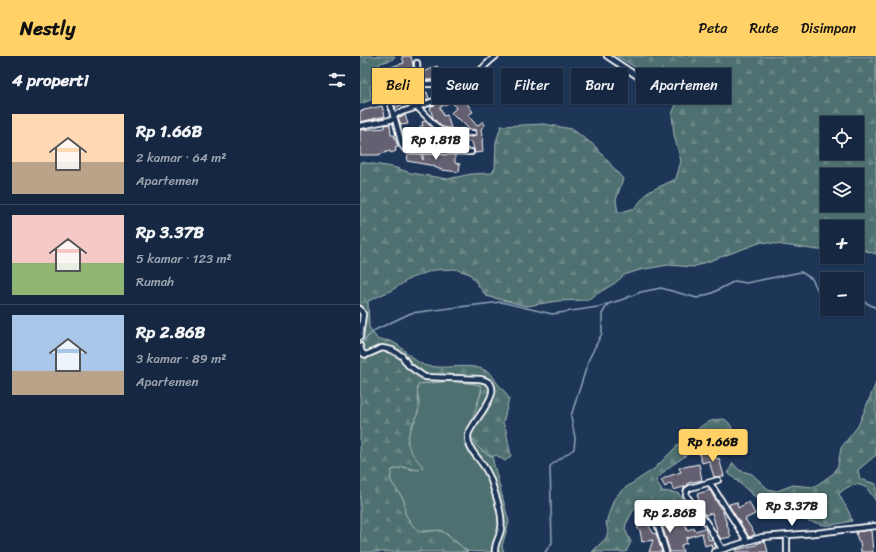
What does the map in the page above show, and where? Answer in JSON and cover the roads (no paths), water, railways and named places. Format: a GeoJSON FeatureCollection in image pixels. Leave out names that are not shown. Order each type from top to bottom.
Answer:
{"type":"FeatureCollection","features":[{"type":"Feature","properties":{"kind":"street"},"geometry":{"type":"LineString","coordinates":[[482,68],[496,56]]}},
{"type":"Feature","properties":{"kind":"street"},"geometry":{"type":"LineString","coordinates":[[607,56],[636,75]]}},
{"type":"Feature","properties":{"kind":"street"},"geometry":{"type":"LineString","coordinates":[[417,63],[418,81],[420,84],[432,84]]}},
{"type":"Feature","properties":{"kind":"street"},"geometry":{"type":"LineString","coordinates":[[360,126],[394,117],[432,101]]}},
{"type":"Feature","properties":{"kind":"street"},"geometry":{"type":"LineString","coordinates":[[391,104],[402,145],[406,150],[471,152]]}},
{"type":"Feature","properties":{"kind":"street"},"geometry":{"type":"LineString","coordinates":[[417,107],[440,130],[444,132],[473,133]]}},
{"type":"Feature","properties":{"kind":"street"},"geometry":{"type":"LineString","coordinates":[[360,309],[363,314],[360,337]]}},
{"type":"Feature","properties":{"kind":"street"},"geometry":{"type":"LineString","coordinates":[[360,347],[362,353],[366,355],[382,348],[392,350],[402,356],[416,371],[425,377],[480,379],[487,381],[490,384],[491,395],[488,404],[470,430],[468,436],[469,446],[484,466],[494,489],[501,516],[501,531],[496,544],[495,552]]}},
{"type":"Feature","properties":{"kind":"street"},"geometry":{"type":"LineString","coordinates":[[718,480],[690,488],[687,490],[686,495],[708,525],[722,549]]}},
{"type":"Feature","properties":{"kind":"street"},"geometry":{"type":"LineString","coordinates":[[710,483],[747,541]]}},
{"type":"Feature","properties":{"kind":"street"},"geometry":{"type":"LineString","coordinates":[[657,523],[666,552]]}},
{"type":"Feature","properties":{"kind":"street"},"geometry":{"type":"LineString","coordinates":[[714,552],[762,537],[787,536],[876,526]]}},
{"type":"Feature","properties":{"kind":"street"},"geometry":{"type":"LineString","coordinates":[[787,536],[787,552]]}},
{"type":"Feature","properties":{"kind":"waterway"},"geometry":{"type":"LineString","coordinates":[[360,344],[375,330],[411,313],[501,302],[552,314],[598,307],[641,292],[661,288],[697,298],[712,293],[735,281],[746,283],[801,272],[812,279],[820,293]]}},
{"type":"Feature","properties":{"kind":"waterway"},"geometry":{"type":"LineString","coordinates":[[864,302],[876,308]]}},
{"type":"Feature","properties":{"kind":"waterway"},"geometry":{"type":"LineString","coordinates":[[545,552],[552,543],[550,466],[574,449],[575,438],[571,416],[589,359],[602,333],[602,314],[608,304]]}}]}
